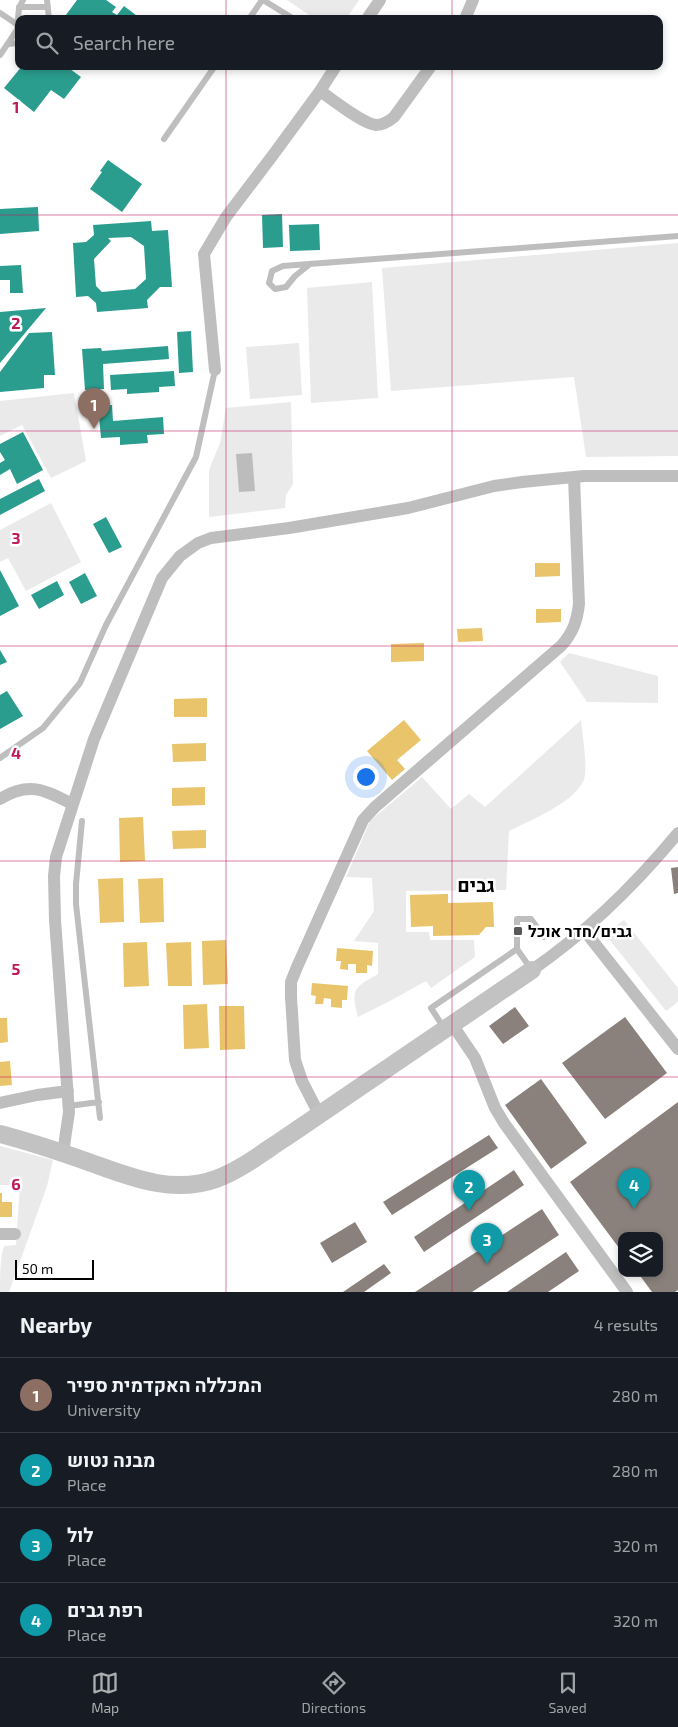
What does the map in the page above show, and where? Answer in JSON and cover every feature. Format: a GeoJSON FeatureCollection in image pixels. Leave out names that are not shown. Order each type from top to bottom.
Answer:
{"type":"FeatureCollection","features":[{"type":"Feature","properties":{"kind":"street"},"geometry":{"type":"LineString","coordinates":[[370,15],[380,0]]}},
{"type":"Feature","properties":{"kind":"street"},"geometry":{"type":"LineString","coordinates":[[465,0],[467,10],[465,15]]}},
{"type":"Feature","properties":{"kind":"street"},"geometry":{"type":"LineString","coordinates":[[466,15],[473,0]]}},
{"type":"Feature","properties":{"kind":"street"},"geometry":{"type":"LineString","coordinates":[[215,370],[204,254],[226,217],[320,91],[333,70]]}},
{"type":"Feature","properties":{"kind":"street"},"geometry":{"type":"LineString","coordinates":[[320,91],[368,123],[377,125],[387,122],[394,117],[428,70]]}},
{"type":"Feature","properties":{"kind":"street"},"geometry":{"type":"LineString","coordinates":[[63,1152],[69,1106],[54,890],[56,857],[94,740],[162,578],[171,565],[188,549],[211,538],[290,528],[408,508],[494,486],[542,479],[574,477],[678,476]]}},
{"type":"Feature","properties":{"kind":"street"},"geometry":{"type":"LineString","coordinates":[[319,1114],[302,1081],[295,1060],[291,982],[297,967],[363,820],[375,807],[561,646],[570,635],[577,620],[579,604],[574,477]]}},
{"type":"Feature","properties":{"kind":"street"},"geometry":{"type":"LineString","coordinates":[[0,799],[18,790],[38,788],[72,804]]}},
{"type":"Feature","properties":{"kind":"street"},"geometry":{"type":"LineString","coordinates":[[0,1134],[63,1152],[146,1181],[172,1185],[193,1185],[228,1174],[558,952],[584,930],[641,875],[678,833]]}},
{"type":"Feature","properties":{"kind":"street"},"geometry":{"type":"LineString","coordinates":[[584,930],[678,1049]]}},
{"type":"Feature","properties":{"kind":"street"},"geometry":{"type":"LineString","coordinates":[[448,1027],[475,1058],[495,1108],[504,1123],[627,1292]]}},
{"type":"Feature","properties":{"kind":"street"},"geometry":{"type":"LineString","coordinates":[[0,1103],[38,1095],[68,1092]]}},
{"type":"Feature","properties":{"kind":"street"},"geometry":{"type":"LineString","coordinates":[[0,1234],[15,1234]]}},
{"type":"Feature","properties":{"kind":"lane"},"geometry":{"type":"LineString","coordinates":[[19,15],[19,7],[23,0]]}},
{"type":"Feature","properties":{"kind":"lane"},"geometry":{"type":"LineString","coordinates":[[252,15],[263,0],[287,15]]}},
{"type":"Feature","properties":{"kind":"lane"},"geometry":{"type":"LineString","coordinates":[[19,7],[48,3]]}},
{"type":"Feature","properties":{"kind":"lane"},"geometry":{"type":"LineString","coordinates":[[0,13],[15,23]]}},
{"type":"Feature","properties":{"kind":"lane"},"geometry":{"type":"LineString","coordinates":[[0,55],[15,33]]}},
{"type":"Feature","properties":{"kind":"lane"},"geometry":{"type":"LineString","coordinates":[[8,44],[15,43]]}},
{"type":"Feature","properties":{"kind":"lane"},"geometry":{"type":"LineString","coordinates":[[164,139],[213,70]]}},
{"type":"Feature","properties":{"kind":"lane"},"geometry":{"type":"LineString","coordinates":[[310,264],[295,276],[286,287],[275,288],[269,283],[271,275],[277,268],[310,264],[678,236]]}},
{"type":"Feature","properties":{"kind":"lane"},"geometry":{"type":"LineString","coordinates":[[0,758],[43,728],[80,683],[106,625],[196,457],[215,370]]}},
{"type":"Feature","properties":{"kind":"lane"},"geometry":{"type":"LineString","coordinates":[[82,821],[76,904],[100,1118]]}},
{"type":"Feature","properties":{"kind":"lane"},"geometry":{"type":"LineString","coordinates":[[532,970],[517,949],[517,919],[531,919],[544,937]]}},
{"type":"Feature","properties":{"kind":"lane"},"geometry":{"type":"LineString","coordinates":[[448,1027],[431,1008],[517,949]]}},
{"type":"Feature","properties":{"kind":"lane"},"geometry":{"type":"LineString","coordinates":[[69,1106],[99,1102]]}},
{"type":"Feature","properties":{"kind":"shaded area"},"geometry":{"type":"Polygon","coordinates":[[[287,0],[359,0],[349,15],[309,15],[287,0]]]}},
{"type":"Feature","properties":{"kind":"shaded area"},"geometry":{"type":"Polygon","coordinates":[[[678,243],[678,456],[586,457],[574,377],[391,391],[382,268],[678,243]]]}},
{"type":"Feature","properties":{"kind":"shaded area"},"geometry":{"type":"Polygon","coordinates":[[[372,282],[378,398],[311,403],[307,288],[372,282]]]}},
{"type":"Feature","properties":{"kind":"shaded area"},"geometry":{"type":"Polygon","coordinates":[[[299,343],[302,395],[250,399],[246,347],[299,343]]]}},
{"type":"Feature","properties":{"kind":"shaded area"},"geometry":{"type":"Polygon","coordinates":[[[74,393],[86,461],[51,478],[22,425],[0,436],[0,401],[74,393]]]}},
{"type":"Feature","properties":{"kind":"shaded area"},"geometry":{"type":"Polygon","coordinates":[[[291,402],[293,484],[286,495],[285,508],[209,517],[209,470],[220,443],[226,408],[291,402]]]}},
{"type":"Feature","properties":{"kind":"shaded area"},"geometry":{"type":"Polygon","coordinates":[[[252,453],[255,491],[239,492],[236,454],[252,453]]]}},
{"type":"Feature","properties":{"kind":"shaded area"},"geometry":{"type":"Polygon","coordinates":[[[51,503],[81,562],[26,591],[8,558],[0,562],[0,530],[51,503]]]}},
{"type":"Feature","properties":{"kind":"shaded area"},"geometry":{"type":"Polygon","coordinates":[[[569,653],[658,676],[658,703],[587,702],[560,662],[569,653]]]}},
{"type":"Feature","properties":{"kind":"shaded area"},"geometry":{"type":"Polygon","coordinates":[[[581,720],[585,761],[585,777],[583,782],[577,790],[560,804],[509,831],[506,890],[406,891],[406,932],[429,932],[430,940],[474,940],[475,957],[431,988],[426,981],[358,1017],[355,1000],[356,990],[364,982],[378,974],[378,943],[354,941],[374,911],[372,878],[346,877],[370,821],[422,777],[451,809],[469,794],[485,807],[581,720]]]}},
{"type":"Feature","properties":{"kind":"shaded area"},"geometry":{"type":"Polygon","coordinates":[[[624,920],[678,988],[678,1002],[666,1011],[605,934],[624,920]]]}},
{"type":"Feature","properties":{"kind":"shaded area"},"geometry":{"type":"Polygon","coordinates":[[[0,1146],[53,1160],[47,1186],[9,1292],[0,1292],[1,1262],[4,1246],[16,1245],[20,1185],[0,1185],[0,1146]]]}},
{"type":"Feature","properties":{"kind":"building: Homes"},"geometry":{"type":"Polygon","coordinates":[[[535,563],[560,563],[560,576],[535,577],[535,563]]]}},
{"type":"Feature","properties":{"kind":"building: Homes"},"geometry":{"type":"Polygon","coordinates":[[[536,609],[561,609],[561,622],[536,623],[536,609]]]}},
{"type":"Feature","properties":{"kind":"building: Homes"},"geometry":{"type":"Polygon","coordinates":[[[482,628],[483,641],[458,642],[457,629],[482,628]]]}},
{"type":"Feature","properties":{"kind":"building: Homes"},"geometry":{"type":"Polygon","coordinates":[[[424,643],[424,661],[391,662],[391,644],[424,643]]]}},
{"type":"Feature","properties":{"kind":"building: Homes"},"geometry":{"type":"Polygon","coordinates":[[[207,698],[207,717],[174,717],[174,699],[207,698]]]}},
{"type":"Feature","properties":{"kind":"building: Homes"},"geometry":{"type":"Polygon","coordinates":[[[404,720],[421,740],[397,760],[405,769],[392,780],[367,751],[404,720]]]}},
{"type":"Feature","properties":{"kind":"building: Homes"},"geometry":{"type":"Polygon","coordinates":[[[206,743],[206,761],[173,762],[172,744],[206,743]]]}},
{"type":"Feature","properties":{"kind":"building: Homes"},"geometry":{"type":"Polygon","coordinates":[[[205,787],[205,805],[172,806],[172,788],[205,787]]]}},
{"type":"Feature","properties":{"kind":"building: Homes"},"geometry":{"type":"Polygon","coordinates":[[[143,817],[145,861],[120,862],[119,818],[143,817]]]}},
{"type":"Feature","properties":{"kind":"building: Homes"},"geometry":{"type":"Polygon","coordinates":[[[206,830],[206,848],[173,849],[172,831],[206,830]]]}},
{"type":"Feature","properties":{"kind":"building: Homes"},"geometry":{"type":"Polygon","coordinates":[[[123,878],[124,922],[100,923],[98,879],[123,878]]]}},
{"type":"Feature","properties":{"kind":"building: Homes"},"geometry":{"type":"Polygon","coordinates":[[[163,878],[164,922],[140,923],[138,879],[163,878]]]}},
{"type":"Feature","properties":{"kind":"building: Homes"},"geometry":{"type":"Polygon","coordinates":[[[448,894],[448,903],[493,902],[494,927],[486,927],[479,935],[433,936],[433,926],[411,927],[410,895],[448,894]]]}},
{"type":"Feature","properties":{"kind":"building: Homes"},"geometry":{"type":"Polygon","coordinates":[[[226,940],[228,984],[203,985],[202,941],[226,940]]]}},
{"type":"Feature","properties":{"kind":"building: Homes"},"geometry":{"type":"Polygon","coordinates":[[[147,942],[149,986],[124,987],[123,943],[147,942]]]}},
{"type":"Feature","properties":{"kind":"building: Homes"},"geometry":{"type":"Polygon","coordinates":[[[191,942],[192,986],[168,986],[166,943],[191,942]]]}},
{"type":"Feature","properties":{"kind":"building: Homes"},"geometry":{"type":"Polygon","coordinates":[[[337,948],[373,951],[372,966],[367,965],[367,973],[356,973],[356,964],[348,964],[348,970],[340,969],[341,961],[336,961],[337,948]]]}},
{"type":"Feature","properties":{"kind":"building: Homes"},"geometry":{"type":"Polygon","coordinates":[[[312,983],[348,986],[347,1000],[342,1000],[342,1008],[331,1007],[331,999],[324,998],[323,1004],[315,1004],[316,996],[311,995],[312,983]]]}},
{"type":"Feature","properties":{"kind":"building: Homes"},"geometry":{"type":"Polygon","coordinates":[[[207,1004],[209,1048],[184,1049],[183,1005],[207,1004]]]}},
{"type":"Feature","properties":{"kind":"building: Homes"},"geometry":{"type":"Polygon","coordinates":[[[219,1006],[244,1006],[245,1049],[220,1050],[219,1006]]]}},
{"type":"Feature","properties":{"kind":"building: Homes"},"geometry":{"type":"Polygon","coordinates":[[[0,1018],[7,1018],[8,1042],[0,1043],[0,1018]]]}},
{"type":"Feature","properties":{"kind":"building: Homes"},"geometry":{"type":"Polygon","coordinates":[[[10,1061],[12,1085],[0,1086],[0,1062],[10,1061]]]}},
{"type":"Feature","properties":{"kind":"building: Homes"},"geometry":{"type":"Polygon","coordinates":[[[0,1193],[2,1193],[2,1202],[12,1202],[12,1217],[0,1217],[0,1193]]]}},
{"type":"Feature","properties":{"kind":"building: Schools"},"geometry":{"type":"Polygon","coordinates":[[[77,0],[106,0],[116,7],[112,12],[117,15],[66,15],[77,0]]]}},
{"type":"Feature","properties":{"kind":"building: Schools"},"geometry":{"type":"Polygon","coordinates":[[[124,6],[136,15],[117,15],[124,6]]]}},
{"type":"Feature","properties":{"kind":"building: Schools"},"geometry":{"type":"Polygon","coordinates":[[[19,70],[71,70],[81,77],[64,99],[51,90],[34,112],[4,88],[19,70]]]}},
{"type":"Feature","properties":{"kind":"building: Schools"},"geometry":{"type":"Polygon","coordinates":[[[108,160],[142,184],[122,212],[90,189],[108,160]]]}},
{"type":"Feature","properties":{"kind":"building: Schools"},"geometry":{"type":"Polygon","coordinates":[[[38,207],[39,231],[0,234],[0,209],[38,207]]]}},
{"type":"Feature","properties":{"kind":"building: Schools"},"geometry":{"type":"Polygon","coordinates":[[[282,214],[283,247],[263,248],[262,215],[282,214]]]}},
{"type":"Feature","properties":{"kind":"building: Schools"},"geometry":{"type":"Polygon","coordinates":[[[151,221],[152,231],[168,230],[172,287],[160,287],[147,300],[148,308],[97,312],[96,303],[88,296],[76,297],[73,243],[86,242],[94,235],[93,225],[151,221]],[[131,237],[108,238],[111,241],[94,259],[96,286],[102,292],[135,289],[146,279],[144,246],[131,237]]]}},
{"type":"Feature","properties":{"kind":"building: Schools"},"geometry":{"type":"Polygon","coordinates":[[[319,224],[320,250],[290,251],[289,225],[319,224]]]}},
{"type":"Feature","properties":{"kind":"building: Schools"},"geometry":{"type":"Polygon","coordinates":[[[21,265],[23,293],[10,293],[10,280],[0,280],[0,266],[21,265]]]}},
{"type":"Feature","properties":{"kind":"building: Schools"},"geometry":{"type":"Polygon","coordinates":[[[46,308],[0,363],[0,312],[46,308]]]}},
{"type":"Feature","properties":{"kind":"building: Schools"},"geometry":{"type":"Polygon","coordinates":[[[191,331],[193,372],[179,373],[177,332],[191,331]]]}},
{"type":"Feature","properties":{"kind":"building: Schools"},"geometry":{"type":"Polygon","coordinates":[[[52,332],[55,375],[44,375],[44,388],[0,392],[0,372],[29,333],[52,332]]]}},
{"type":"Feature","properties":{"kind":"building: Schools"},"geometry":{"type":"Polygon","coordinates":[[[168,346],[169,359],[103,364],[104,389],[85,390],[82,349],[101,348],[102,351],[168,346]]]}},
{"type":"Feature","properties":{"kind":"building: Schools"},"geometry":{"type":"Polygon","coordinates":[[[174,371],[175,386],[159,387],[159,392],[127,394],[127,389],[111,390],[110,375],[174,371]]]}},
{"type":"Feature","properties":{"kind":"building: Schools"},"geometry":{"type":"Polygon","coordinates":[[[112,405],[113,421],[163,417],[164,434],[147,435],[148,443],[120,445],[120,437],[101,438],[98,406],[112,405]]]}},
{"type":"Feature","properties":{"kind":"building: Schools"},"geometry":{"type":"Polygon","coordinates":[[[23,432],[43,470],[17,484],[10,469],[0,475],[0,463],[5,460],[0,452],[0,444],[23,432]]]}},
{"type":"Feature","properties":{"kind":"building: Schools"},"geometry":{"type":"Polygon","coordinates":[[[39,479],[45,491],[0,515],[0,499],[39,479]]]}},
{"type":"Feature","properties":{"kind":"building: Schools"},"geometry":{"type":"Polygon","coordinates":[[[106,517],[122,547],[109,553],[93,524],[106,517]]]}},
{"type":"Feature","properties":{"kind":"building: Schools"},"geometry":{"type":"Polygon","coordinates":[[[0,570],[19,606],[0,616],[0,570]]]}},
{"type":"Feature","properties":{"kind":"building: Schools"},"geometry":{"type":"Polygon","coordinates":[[[85,573],[97,596],[81,604],[69,582],[85,573]]]}},
{"type":"Feature","properties":{"kind":"building: Schools"},"geometry":{"type":"Polygon","coordinates":[[[57,581],[64,595],[39,609],[31,595],[57,581]]]}},
{"type":"Feature","properties":{"kind":"building: Schools"},"geometry":{"type":"Polygon","coordinates":[[[0,650],[7,662],[0,665],[0,650]]]}},
{"type":"Feature","properties":{"kind":"building: Schools"},"geometry":{"type":"Polygon","coordinates":[[[7,691],[23,716],[0,729],[0,695],[7,691]]]}},
{"type":"Feature","properties":{"kind":"building: Industry"},"geometry":{"type":"Polygon","coordinates":[[[678,867],[678,893],[674,894],[671,868],[678,867]]]}},
{"type":"Feature","properties":{"kind":"building: Industry"},"geometry":{"type":"Polygon","coordinates":[[[515,1007],[529,1026],[503,1044],[489,1026],[515,1007]]]}},
{"type":"Feature","properties":{"kind":"building: Industry"},"geometry":{"type":"Polygon","coordinates":[[[625,1017],[667,1073],[605,1119],[562,1063],[625,1017]]]}},
{"type":"Feature","properties":{"kind":"building: Industry"},"geometry":{"type":"Polygon","coordinates":[[[541,1079],[587,1143],[551,1169],[505,1105],[541,1079]]]}},
{"type":"Feature","properties":{"kind":"building: Industry"},"geometry":{"type":"Polygon","coordinates":[[[678,1102],[678,1290],[675,1292],[652,1292],[641,1277],[663,1277],[663,1232],[618,1232],[618,1247],[570,1182],[678,1102]]]}},
{"type":"Feature","properties":{"kind":"building: Industry"},"geometry":{"type":"Polygon","coordinates":[[[489,1135],[498,1148],[392,1215],[383,1202],[489,1135]]]}},
{"type":"Feature","properties":{"kind":"building: Industry"},"geometry":{"type":"Polygon","coordinates":[[[514,1170],[524,1185],[424,1252],[414,1237],[514,1170]]]}},
{"type":"Feature","properties":{"kind":"building: Industry"},"geometry":{"type":"Polygon","coordinates":[[[542,1209],[559,1235],[472,1292],[415,1292],[542,1209]]]}},
{"type":"Feature","properties":{"kind":"building: Industry"},"geometry":{"type":"Polygon","coordinates":[[[355,1222],[367,1242],[332,1263],[320,1243],[355,1222]]]}},
{"type":"Feature","properties":{"kind":"building: Industry"},"geometry":{"type":"Polygon","coordinates":[[[566,1252],[579,1271],[548,1292],[507,1292],[566,1252]]]}},
{"type":"Feature","properties":{"kind":"building: Industry"},"geometry":{"type":"Polygon","coordinates":[[[384,1264],[391,1273],[364,1292],[343,1292],[384,1264]]]}},
{"type":"Feature","properties":{"kind":"place","name":"המכללה האקדמית ספיר"},"geometry":{"type":"Point","coordinates":[94,429]}},
{"type":"Feature","properties":{"kind":"place","name":"גבים/חדר אוכל"},"geometry":{"type":"Point","coordinates":[518,931]}},
{"type":"Feature","properties":{"kind":"place","name":"רפת גבים"},"geometry":{"type":"Point","coordinates":[634,1209]}},
{"type":"Feature","properties":{"kind":"place","name":"מבנה נטוש"},"geometry":{"type":"Point","coordinates":[469,1211]}},
{"type":"Feature","properties":{"kind":"place","name":"לול"},"geometry":{"type":"Point","coordinates":[487,1264]}},
{"type":"Feature","properties":{"kind":"district","name":"גבים"},"geometry":{"type":"Point","coordinates":[476,885]}}]}
